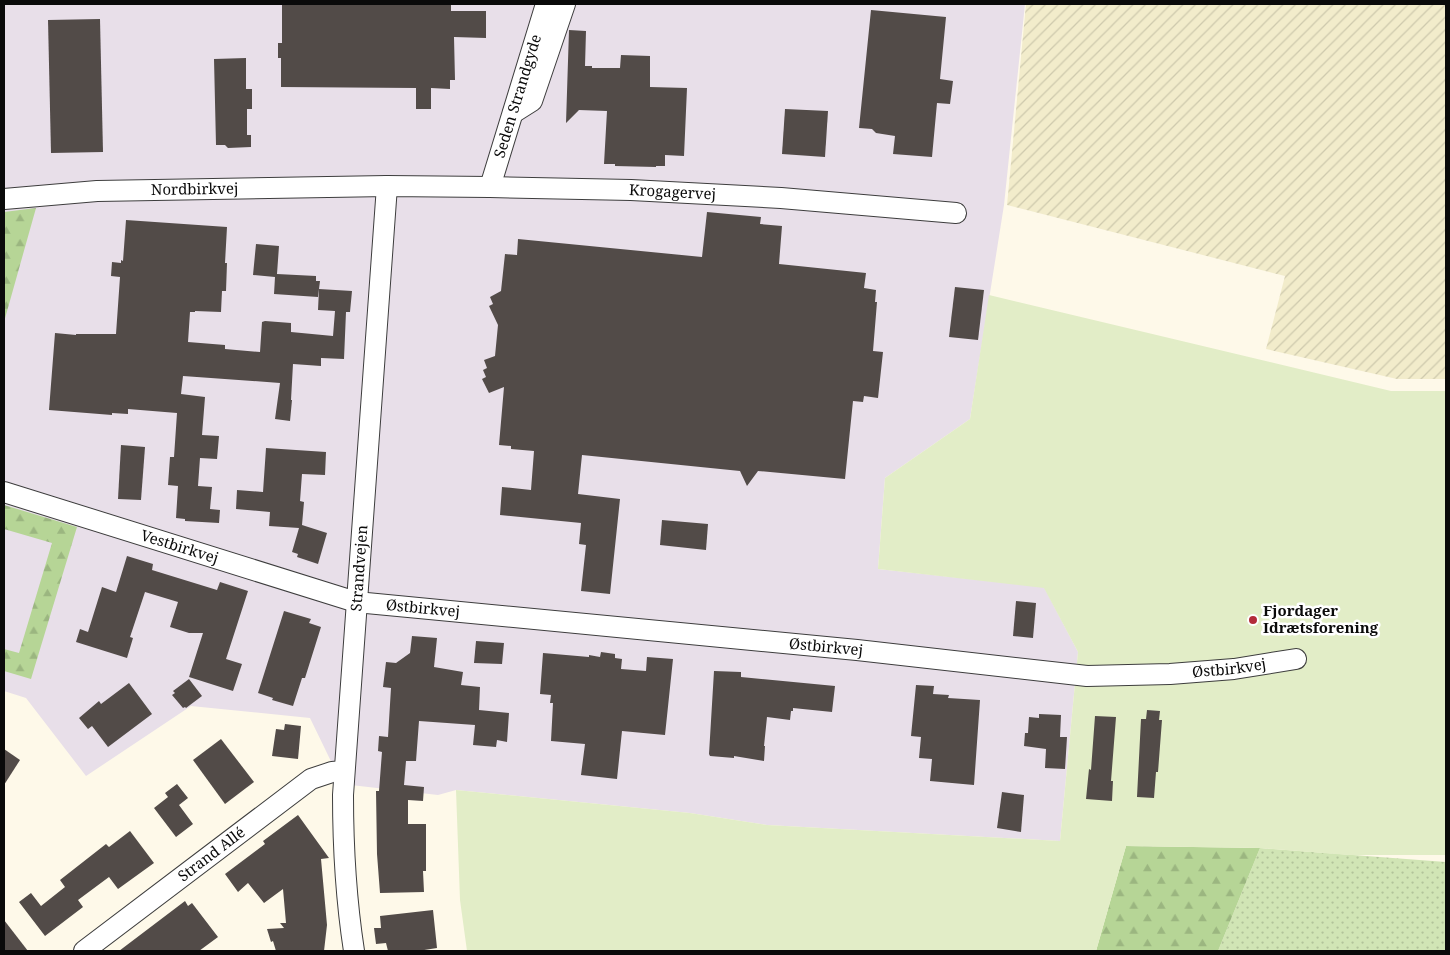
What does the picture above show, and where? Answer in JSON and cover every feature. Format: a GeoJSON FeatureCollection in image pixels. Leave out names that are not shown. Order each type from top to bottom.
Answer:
{"type":"FeatureCollection","features":[{"type":"Feature","properties":{"kind":"street","name":"Seden Strandgyde"},"geometry":{"type":"LineString","coordinates":[[490,187],[546,4]]}},
{"type":"Feature","properties":{"kind":"street"},"geometry":{"type":"LineString","coordinates":[[513,113],[532,101],[565,4]]}},
{"type":"Feature","properties":{"kind":"street","name":"Krogagervej"},"geometry":{"type":"LineString","coordinates":[[386,186],[631,190],[781,198],[956,213]]}},
{"type":"Feature","properties":{"kind":"street","name":"Nordbirkvej"},"geometry":{"type":"LineString","coordinates":[[4,199],[96,191],[386,186]]}},
{"type":"Feature","properties":{"kind":"street","name":"Strandvejen"},"geometry":{"type":"LineString","coordinates":[[354,951],[348,917],[343,850],[343,795],[386,186]]}},
{"type":"Feature","properties":{"kind":"street","name":"Vestbirkvej"},"geometry":{"type":"LineString","coordinates":[[4,492],[356,602]]}},
{"type":"Feature","properties":{"kind":"street","name":"Østbirkvej"},"geometry":{"type":"LineString","coordinates":[[356,602],[847,649],[1087,676],[1234,670],[1296,659]]}},
{"type":"Feature","properties":{"kind":"street","name":"Strand Allé"},"geometry":{"type":"LineString","coordinates":[[84,951],[311,780],[332,772],[344,772]]}},
{"type":"Feature","properties":{"kind":"shaded area"},"geometry":{"type":"Polygon","coordinates":[[[4,4],[1025,4],[1004,205],[970,419],[885,478],[878,569],[1044,587],[1078,652],[1060,841],[767,825],[690,813],[456,790],[438,795],[342,784],[310,718],[191,706],[86,776],[26,698],[4,691],[4,4]]]}},
{"type":"Feature","properties":{"kind":"shaded area"},"geometry":{"type":"Polygon","coordinates":[[[1026,4],[1446,4],[1446,379],[1397,379],[1266,349],[1285,276],[1007,205],[1026,4]]]}},
{"type":"Feature","properties":{"kind":"green space"},"geometry":{"type":"Polygon","coordinates":[[[36,208],[4,322],[4,212],[36,208]]]}},
{"type":"Feature","properties":{"kind":"green space","name":"Fjordager Idrætsforening"},"geometry":{"type":"Polygon","coordinates":[[[989,295],[1391,391],[1446,391],[1446,855],[1348,855],[1260,848],[1126,846],[1096,951],[467,951],[460,900],[456,790],[690,813],[767,825],[1060,841],[1078,652],[1044,588],[878,569],[885,478],[970,419],[989,295]]]}},
{"type":"Feature","properties":{"kind":"green space"},"geometry":{"type":"Polygon","coordinates":[[[4,505],[77,527],[31,679],[4,671],[4,649],[19,653],[52,543],[4,529],[4,505]]]}},
{"type":"Feature","properties":{"kind":"green space"},"geometry":{"type":"Polygon","coordinates":[[[1126,846],[1260,848],[1218,951],[1096,951],[1126,846]]]}},
{"type":"Feature","properties":{"kind":"green space"},"geometry":{"type":"Polygon","coordinates":[[[1260,848],[1446,862],[1446,951],[1218,951],[1260,848]]]}},
{"type":"Feature","properties":{"kind":"building"},"geometry":{"type":"Polygon","coordinates":[[[282,4],[451,4],[451,11],[486,11],[486,38],[454,37],[455,80],[450,80],[450,89],[431,88],[431,109],[416,109],[416,88],[281,87],[281,58],[278,58],[278,43],[282,43],[282,4]]]}},
{"type":"Feature","properties":{"kind":"building"},"geometry":{"type":"Polygon","coordinates":[[[871,10],[946,17],[940,79],[953,81],[950,104],[937,103],[932,157],[893,154],[895,136],[876,133],[872,129],[859,128],[871,10]]]}},
{"type":"Feature","properties":{"kind":"building"},"geometry":{"type":"Polygon","coordinates":[[[100,19],[103,152],[51,153],[48,20],[100,19]]]}},
{"type":"Feature","properties":{"kind":"building"},"geometry":{"type":"Polygon","coordinates":[[[569,30],[586,31],[585,66],[592,66],[592,68],[620,68],[621,55],[650,56],[650,87],[687,88],[684,156],[665,155],[665,166],[656,167],[604,164],[607,111],[579,110],[566,123],[569,30]]]}},
{"type":"Feature","properties":{"kind":"building"},"geometry":{"type":"Polygon","coordinates":[[[246,58],[246,89],[252,89],[252,109],[247,109],[247,135],[251,135],[251,147],[228,148],[225,145],[216,145],[214,59],[246,58]]]}},
{"type":"Feature","properties":{"kind":"building"},"geometry":{"type":"Polygon","coordinates":[[[785,109],[828,111],[825,157],[782,154],[785,109]]]}},
{"type":"Feature","properties":{"kind":"building"},"geometry":{"type":"Polygon","coordinates":[[[707,212],[761,217],[760,224],[782,226],[779,264],[866,273],[864,288],[876,290],[875,302],[877,302],[873,351],[883,352],[878,398],[864,396],[863,402],[853,401],[845,479],[758,471],[747,486],[740,471],[582,455],[578,494],[620,499],[610,594],[581,591],[586,545],[579,544],[581,523],[500,515],[502,487],[531,490],[534,451],[511,449],[511,446],[499,445],[504,387],[489,393],[482,379],[486,377],[483,370],[487,368],[484,360],[495,356],[498,325],[489,306],[493,304],[490,297],[501,291],[505,254],[517,255],[518,239],[702,257],[707,212]]]}},
{"type":"Feature","properties":{"kind":"building"},"geometry":{"type":"Polygon","coordinates":[[[126,220],[227,227],[226,291],[222,291],[221,312],[190,312],[188,342],[225,345],[225,349],[260,352],[262,322],[265,321],[291,323],[291,332],[333,336],[335,311],[318,310],[319,289],[352,291],[350,312],[346,312],[344,359],[321,358],[321,366],[293,364],[290,421],[275,419],[280,383],[183,376],[181,394],[205,397],[202,435],[219,436],[217,459],[200,458],[198,486],[212,487],[210,509],[220,510],[219,523],[185,521],[185,519],[176,518],[178,486],[168,485],[170,457],[174,457],[177,413],[128,409],[128,414],[112,413],[112,415],[49,410],[55,333],[76,335],[116,334],[120,277],[111,276],[112,262],[121,263],[121,260],[123,261],[126,220]]]}},
{"type":"Feature","properties":{"kind":"building"},"geometry":{"type":"Polygon","coordinates":[[[256,244],[279,246],[277,274],[316,276],[316,281],[320,281],[318,297],[274,294],[275,277],[253,275],[256,244]]]}},
{"type":"Feature","properties":{"kind":"building"},"geometry":{"type":"Polygon","coordinates":[[[955,287],[984,290],[978,340],[949,337],[955,287]]]}},
{"type":"Feature","properties":{"kind":"building"},"geometry":{"type":"Polygon","coordinates":[[[121,445],[145,447],[141,500],[118,499],[121,445]]]}},
{"type":"Feature","properties":{"kind":"building"},"geometry":{"type":"Polygon","coordinates":[[[266,448],[326,452],[325,475],[302,474],[300,501],[304,502],[302,525],[327,533],[318,564],[297,557],[298,554],[292,552],[299,528],[269,526],[270,512],[236,509],[237,490],[263,492],[266,448]]]}},
{"type":"Feature","properties":{"kind":"building"},"geometry":{"type":"Polygon","coordinates":[[[662,520],[708,524],[706,550],[660,545],[662,520]]]}},
{"type":"Feature","properties":{"kind":"building"},"geometry":{"type":"Polygon","coordinates":[[[127,556],[153,564],[152,570],[217,590],[220,582],[248,591],[226,659],[242,664],[233,691],[189,677],[203,633],[189,633],[170,627],[178,602],[145,592],[130,637],[133,638],[127,658],[76,642],[80,629],[88,632],[102,587],[116,592],[127,556]]]}},
{"type":"Feature","properties":{"kind":"building"},"geometry":{"type":"Polygon","coordinates":[[[1016,601],[1036,603],[1033,638],[1013,636],[1016,601]]]}},
{"type":"Feature","properties":{"kind":"building"},"geometry":{"type":"Polygon","coordinates":[[[284,611],[311,619],[309,623],[321,627],[305,678],[302,678],[293,706],[272,700],[273,698],[258,693],[284,611]]]}},
{"type":"Feature","properties":{"kind":"building"},"geometry":{"type":"Polygon","coordinates":[[[412,636],[437,638],[434,667],[463,672],[461,685],[480,687],[479,710],[509,713],[507,742],[497,740],[496,747],[473,745],[475,725],[419,721],[416,761],[406,761],[404,785],[424,787],[423,801],[408,800],[408,824],[426,824],[426,871],[423,871],[424,892],[380,893],[376,791],[379,791],[382,752],[378,751],[379,736],[388,737],[391,688],[383,687],[386,662],[396,663],[410,653],[412,636]]]}},
{"type":"Feature","properties":{"kind":"building"},"geometry":{"type":"Polygon","coordinates":[[[476,641],[504,643],[502,664],[474,663],[476,641]]]}},
{"type":"Feature","properties":{"kind":"building"},"geometry":{"type":"Polygon","coordinates":[[[601,652],[615,654],[615,658],[622,659],[621,669],[646,671],[647,657],[673,659],[665,735],[622,731],[617,779],[581,775],[585,744],[551,741],[553,703],[550,703],[551,695],[540,694],[543,653],[600,657],[601,652]]]}},
{"type":"Feature","properties":{"kind":"building"},"geometry":{"type":"Polygon","coordinates":[[[714,671],[741,672],[741,677],[835,686],[832,712],[793,708],[790,720],[767,717],[764,761],[734,756],[734,758],[710,756],[714,671]]]}},
{"type":"Feature","properties":{"kind":"building"},"geometry":{"type":"Polygon","coordinates":[[[189,679],[202,696],[186,708],[183,708],[172,695],[175,693],[173,691],[189,679]]]}},
{"type":"Feature","properties":{"kind":"building"},"geometry":{"type":"Polygon","coordinates":[[[129,683],[152,714],[108,747],[92,726],[88,729],[79,718],[99,701],[101,704],[129,683]]]}},
{"type":"Feature","properties":{"kind":"building"},"geometry":{"type":"Polygon","coordinates":[[[916,685],[934,686],[933,694],[949,695],[948,698],[980,700],[974,785],[930,781],[932,759],[919,758],[921,737],[911,736],[916,685]]]}},
{"type":"Feature","properties":{"kind":"building"},"geometry":{"type":"Polygon","coordinates":[[[1147,710],[1160,711],[1159,720],[1162,720],[1154,798],[1137,797],[1141,719],[1146,719],[1147,710]]]}},
{"type":"Feature","properties":{"kind":"building"},"geometry":{"type":"Polygon","coordinates":[[[1039,714],[1061,715],[1060,737],[1067,737],[1065,769],[1045,768],[1046,749],[1024,746],[1025,733],[1028,733],[1029,717],[1039,718],[1039,714]]]}},
{"type":"Feature","properties":{"kind":"building"},"geometry":{"type":"Polygon","coordinates":[[[1095,716],[1116,717],[1111,781],[1113,781],[1112,801],[1086,799],[1089,769],[1091,770],[1095,716]]]}},
{"type":"Feature","properties":{"kind":"building"},"geometry":{"type":"Polygon","coordinates":[[[285,724],[301,726],[298,759],[272,756],[276,729],[284,730],[285,724]]]}},
{"type":"Feature","properties":{"kind":"building"},"geometry":{"type":"Polygon","coordinates":[[[221,739],[254,782],[225,804],[193,760],[221,739]]]}},
{"type":"Feature","properties":{"kind":"building"},"geometry":{"type":"Polygon","coordinates":[[[4,749],[20,760],[4,785],[4,749]]]}},
{"type":"Feature","properties":{"kind":"building"},"geometry":{"type":"Polygon","coordinates":[[[177,784],[188,798],[179,805],[193,824],[176,837],[154,808],[168,797],[165,793],[177,784]]]}},
{"type":"Feature","properties":{"kind":"building"},"geometry":{"type":"Polygon","coordinates":[[[1002,792],[1024,795],[1021,832],[997,828],[1002,792]]]}},
{"type":"Feature","properties":{"kind":"building"},"geometry":{"type":"Polygon","coordinates":[[[298,815],[329,858],[321,859],[327,925],[324,951],[276,951],[267,929],[284,928],[280,923],[286,923],[283,889],[264,903],[248,883],[238,892],[225,874],[265,844],[263,841],[298,815]]]}},
{"type":"Feature","properties":{"kind":"building"},"geometry":{"type":"Polygon","coordinates":[[[130,831],[154,863],[118,889],[109,877],[78,900],[83,907],[45,936],[19,902],[31,893],[41,906],[65,887],[60,880],[106,844],[109,847],[130,831]]]}},
{"type":"Feature","properties":{"kind":"building"},"geometry":{"type":"Polygon","coordinates":[[[185,901],[188,906],[192,903],[218,937],[199,951],[119,951],[185,901]]]}},
{"type":"Feature","properties":{"kind":"building"},"geometry":{"type":"Polygon","coordinates":[[[433,910],[437,948],[418,951],[388,951],[386,943],[376,944],[374,928],[381,928],[380,916],[433,910]]]}},
{"type":"Feature","properties":{"kind":"building"},"geometry":{"type":"Polygon","coordinates":[[[4,920],[28,951],[4,951],[4,920]]]}},
{"type":"Feature","properties":{"kind":"place","name":"Fjordager Idrætsforening"},"geometry":{"type":"Point","coordinates":[1253,620]}}]}
